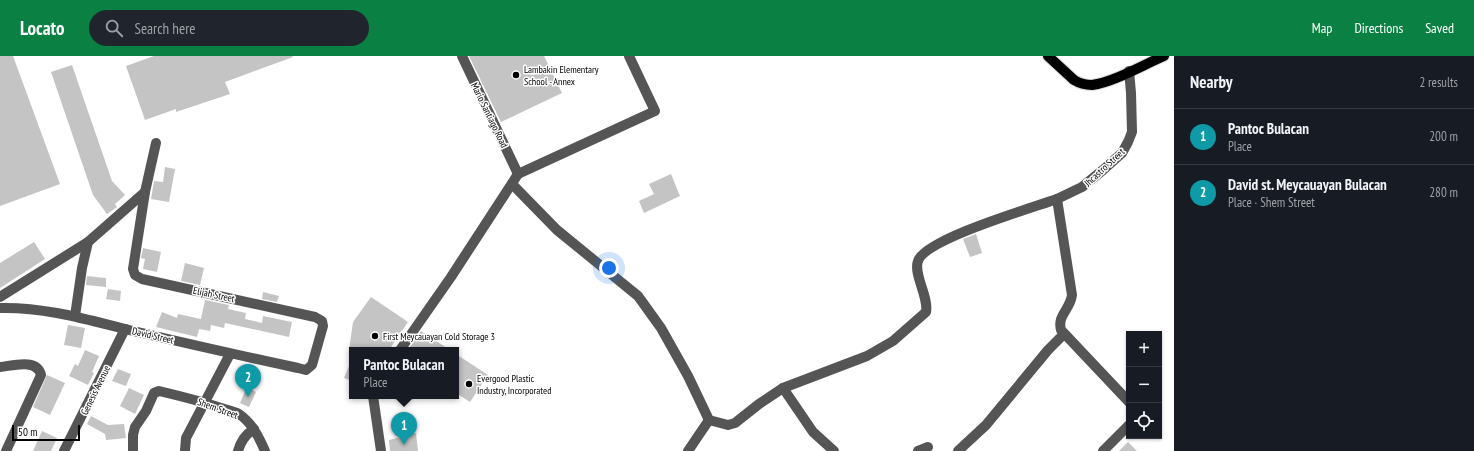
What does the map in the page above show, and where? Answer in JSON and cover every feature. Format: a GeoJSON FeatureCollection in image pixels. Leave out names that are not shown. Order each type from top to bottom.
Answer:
{"type":"FeatureCollection","features":[{"type":"Feature","properties":{"kind":"main road"},"geometry":{"type":"LineString","coordinates":[[1048,56],[1074,80],[1087,84],[1111,79],[1164,56]]}},
{"type":"Feature","properties":{"kind":"street","name":"Mario Santiago Road"},"geometry":{"type":"LineString","coordinates":[[462,56],[518,174]]}},
{"type":"Feature","properties":{"kind":"street"},"geometry":{"type":"LineString","coordinates":[[402,347],[451,277],[518,174],[655,111],[630,56]]}},
{"type":"Feature","properties":{"kind":"street","name":"Jhcastro Street"},"geometry":{"type":"LineString","coordinates":[[784,388],[867,356],[893,341],[926,312],[926,301],[917,268],[917,262],[926,251],[947,239],[1057,199],[1082,187],[1122,153],[1132,132],[1129,71]]}},
{"type":"Feature","properties":{"kind":"street","name":"Elijah Street"},"geometry":{"type":"LineString","coordinates":[[156,143],[145,192],[133,269],[135,275],[142,278],[315,317],[322,320],[323,326],[312,365],[306,370]]}},
{"type":"Feature","properties":{"kind":"street"},"geometry":{"type":"LineString","coordinates":[[512,184],[558,230],[638,296],[661,328],[688,376],[709,420],[728,425],[735,423],[759,404],[784,388],[813,432],[834,451]]}},
{"type":"Feature","properties":{"kind":"street"},"geometry":{"type":"LineString","coordinates":[[0,297],[88,242],[145,192]]}},
{"type":"Feature","properties":{"kind":"street"},"geometry":{"type":"LineString","coordinates":[[1057,199],[1072,296],[1070,305],[1060,318],[1059,322],[1061,330],[1126,399]]}},
{"type":"Feature","properties":{"kind":"street"},"geometry":{"type":"LineString","coordinates":[[75,316],[82,268],[88,242]]}},
{"type":"Feature","properties":{"kind":"street","name":"David Street"},"geometry":{"type":"LineString","coordinates":[[0,308],[22,307],[75,316],[230,354],[306,370]]}},
{"type":"Feature","properties":{"kind":"street","name":"Genesis Avenue"},"geometry":{"type":"LineString","coordinates":[[64,451],[125,329]]}},
{"type":"Feature","properties":{"kind":"street"},"geometry":{"type":"LineString","coordinates":[[958,451],[986,425],[1048,350],[1064,334]]}},
{"type":"Feature","properties":{"kind":"street"},"geometry":{"type":"LineString","coordinates":[[185,451],[186,438],[206,403],[230,354]]}},
{"type":"Feature","properties":{"kind":"street"},"geometry":{"type":"LineString","coordinates":[[0,367],[29,364],[36,366],[40,370],[41,374],[6,451]]}},
{"type":"Feature","properties":{"kind":"street","name":"Shem Street"},"geometry":{"type":"LineString","coordinates":[[133,451],[133,435],[135,427],[146,411],[154,393],[159,391],[238,413],[254,429],[265,451]]}},
{"type":"Feature","properties":{"kind":"street"},"geometry":{"type":"LineString","coordinates":[[372,399],[381,451]]}},
{"type":"Feature","properties":{"kind":"street"},"geometry":{"type":"LineString","coordinates":[[688,451],[709,420]]}},
{"type":"Feature","properties":{"kind":"street"},"geometry":{"type":"LineString","coordinates":[[1103,451],[1126,428]]}},
{"type":"Feature","properties":{"kind":"street"},"geometry":{"type":"LineString","coordinates":[[238,451],[245,436],[254,429]]}},
{"type":"Feature","properties":{"kind":"street"},"geometry":{"type":"LineString","coordinates":[[918,451],[928,447]]}},
{"type":"Feature","properties":{"kind":"building"},"geometry":{"type":"Polygon","coordinates":[[[0,56],[13,56],[60,184],[0,206],[0,56]]]}},
{"type":"Feature","properties":{"kind":"building"},"geometry":{"type":"Polygon","coordinates":[[[154,56],[293,57],[225,82],[230,94],[176,112],[176,109],[145,120],[126,66],[154,56]]]}},
{"type":"Feature","properties":{"kind":"building","name":"Lambakin Elementary School - Annex"},"geometry":{"type":"Polygon","coordinates":[[[469,56],[544,56],[562,93],[501,122],[469,56]]]}},
{"type":"Feature","properties":{"kind":"building"},"geometry":{"type":"Polygon","coordinates":[[[72,65],[112,181],[125,195],[115,204],[117,207],[107,214],[93,195],[51,72],[72,65]]]}},
{"type":"Feature","properties":{"kind":"building"},"geometry":{"type":"Polygon","coordinates":[[[165,167],[175,169],[169,202],[151,199],[154,181],[163,182],[165,167]]]}},
{"type":"Feature","properties":{"kind":"building"},"geometry":{"type":"Polygon","coordinates":[[[671,174],[680,196],[644,213],[639,201],[654,194],[649,184],[671,174]]]}},
{"type":"Feature","properties":{"kind":"building"},"geometry":{"type":"Polygon","coordinates":[[[976,234],[982,253],[970,257],[963,239],[976,234]]]}},
{"type":"Feature","properties":{"kind":"building"},"geometry":{"type":"Polygon","coordinates":[[[34,242],[45,259],[0,288],[0,263],[34,242]]]}},
{"type":"Feature","properties":{"kind":"building"},"geometry":{"type":"Polygon","coordinates":[[[143,248],[161,252],[157,272],[143,269],[145,259],[141,258],[143,248]]]}},
{"type":"Feature","properties":{"kind":"building"},"geometry":{"type":"Polygon","coordinates":[[[185,263],[204,268],[200,285],[181,281],[185,263]]]}},
{"type":"Feature","properties":{"kind":"building"},"geometry":{"type":"Polygon","coordinates":[[[87,276],[106,278],[106,287],[86,285],[87,276]]]}},
{"type":"Feature","properties":{"kind":"building"},"geometry":{"type":"Polygon","coordinates":[[[108,289],[121,291],[120,301],[106,299],[108,289]]]}},
{"type":"Feature","properties":{"kind":"building"},"geometry":{"type":"Polygon","coordinates":[[[263,292],[279,296],[277,302],[262,299],[263,292]]]}},
{"type":"Feature","properties":{"kind":"building","name":"First Meycauayan Cold Storage 3"},"geometry":{"type":"Polygon","coordinates":[[[371,297],[408,322],[391,347],[349,347],[353,322],[371,297]]]}},
{"type":"Feature","properties":{"kind":"building"},"geometry":{"type":"Polygon","coordinates":[[[205,300],[229,305],[228,309],[246,313],[245,319],[262,323],[263,316],[292,322],[289,337],[225,323],[224,328],[211,325],[210,331],[199,329],[197,337],[156,327],[162,312],[177,318],[178,314],[201,319],[205,300]]]}},
{"type":"Feature","properties":{"kind":"building"},"geometry":{"type":"Polygon","coordinates":[[[68,325],[85,328],[81,348],[64,345],[68,325]]]}},
{"type":"Feature","properties":{"kind":"building"},"geometry":{"type":"Polygon","coordinates":[[[421,331],[445,347],[410,347],[421,331]]]}},
{"type":"Feature","properties":{"kind":"building"},"geometry":{"type":"Polygon","coordinates":[[[85,350],[99,356],[92,372],[94,373],[88,385],[69,376],[75,364],[78,366],[85,350]]]}},
{"type":"Feature","properties":{"kind":"building","name":"Evergood Plastic Industry, Incorporated"},"geometry":{"type":"Polygon","coordinates":[[[459,356],[488,375],[470,402],[459,395],[459,356]]]}},
{"type":"Feature","properties":{"kind":"building"},"geometry":{"type":"Polygon","coordinates":[[[349,366],[349,380],[344,378],[349,366]]]}},
{"type":"Feature","properties":{"kind":"building"},"geometry":{"type":"Polygon","coordinates":[[[118,369],[131,374],[126,386],[112,381],[118,369]]]}},
{"type":"Feature","properties":{"kind":"building"},"geometry":{"type":"Polygon","coordinates":[[[47,375],[65,383],[50,415],[33,407],[47,375]]]}},
{"type":"Feature","properties":{"kind":"building"},"geometry":{"type":"Polygon","coordinates":[[[247,387],[256,392],[249,407],[240,403],[247,387]]]}},
{"type":"Feature","properties":{"kind":"building"},"geometry":{"type":"Polygon","coordinates":[[[129,388],[144,395],[135,414],[120,406],[129,388]]]}},
{"type":"Feature","properties":{"kind":"building"},"geometry":{"type":"Polygon","coordinates":[[[91,416],[108,425],[124,424],[126,438],[106,440],[105,434],[87,424],[91,416]]]}},
{"type":"Feature","properties":{"kind":"building"},"geometry":{"type":"Polygon","coordinates":[[[42,431],[57,438],[51,451],[33,451],[42,431]]]}},
{"type":"Feature","properties":{"kind":"building"},"geometry":{"type":"Polygon","coordinates":[[[416,433],[418,451],[390,451],[389,440],[416,433]]]}},
{"type":"Feature","properties":{"kind":"building"},"geometry":{"type":"Polygon","coordinates":[[[1128,442],[1137,451],[1119,451],[1128,442]]]}},
{"type":"Feature","properties":{"kind":"place","name":"Lambakin Elementary School - Annex"},"geometry":{"type":"Point","coordinates":[516,75]}},
{"type":"Feature","properties":{"kind":"place","name":"First Meycauayan Cold Storage 3"},"geometry":{"type":"Point","coordinates":[375,336]}},
{"type":"Feature","properties":{"kind":"place","name":"Evergood Plastic Industry, Incorporated"},"geometry":{"type":"Point","coordinates":[469,384]}},
{"type":"Feature","properties":{"kind":"place","name":"David st. Meycauayan Bulacan"},"geometry":{"type":"Point","coordinates":[248,397]}},
{"type":"Feature","properties":{"kind":"place","name":"Pantoc Bulacan"},"geometry":{"type":"Point","coordinates":[404,445]}}]}
